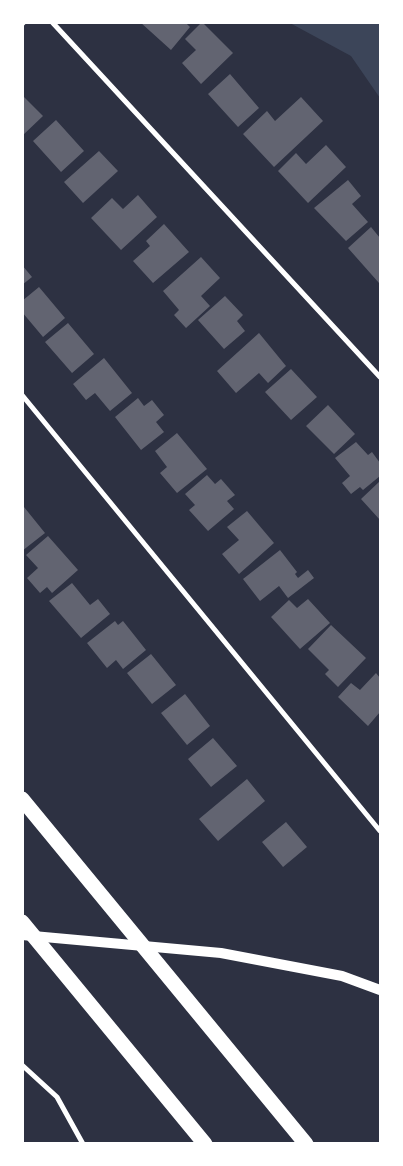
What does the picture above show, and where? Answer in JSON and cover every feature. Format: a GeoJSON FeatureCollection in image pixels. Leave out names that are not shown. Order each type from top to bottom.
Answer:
{"type":"FeatureCollection","features":[{"type":"Feature","properties":{"kind":"highway"},"geometry":{"type":"LineString","coordinates":[[22,799],[306,1144]]}},
{"type":"Feature","properties":{"kind":"highway"},"geometry":{"type":"LineString","coordinates":[[22,922],[206,1144]]}},
{"type":"Feature","properties":{"kind":"main road"},"geometry":{"type":"LineString","coordinates":[[22,935],[221,953],[342,976],[380,990]]}},
{"type":"Feature","properties":{"kind":"street"},"geometry":{"type":"LineString","coordinates":[[52,22],[380,377]]}},
{"type":"Feature","properties":{"kind":"street"},"geometry":{"type":"LineString","coordinates":[[22,395],[380,831]]}},
{"type":"Feature","properties":{"kind":"street"},"geometry":{"type":"LineString","coordinates":[[22,1065],[57,1098],[83,1144]]}},
{"type":"Feature","properties":{"kind":"shaded area"},"geometry":{"type":"Polygon","coordinates":[[[290,23],[380,23],[380,98],[351,56],[290,23]]]}},
{"type":"Feature","properties":{"kind":"building"},"geometry":{"type":"Polygon","coordinates":[[[140,22],[185,22],[190,27],[171,50],[140,22]]]}},
{"type":"Feature","properties":{"kind":"building"},"geometry":{"type":"Polygon","coordinates":[[[202,22],[233,53],[201,84],[182,63],[196,50],[185,39],[202,22]]]}},
{"type":"Feature","properties":{"kind":"building"},"geometry":{"type":"Polygon","coordinates":[[[230,74],[259,108],[238,127],[208,94],[230,74]]]}},
{"type":"Feature","properties":{"kind":"building"},"geometry":{"type":"Polygon","coordinates":[[[22,95],[43,116],[22,136],[22,95]]]}},
{"type":"Feature","properties":{"kind":"building"},"geometry":{"type":"Polygon","coordinates":[[[301,97],[323,121],[274,167],[243,134],[267,111],[275,121],[301,97]]]}},
{"type":"Feature","properties":{"kind":"building"},"geometry":{"type":"Polygon","coordinates":[[[56,120],[84,151],[61,172],[33,141],[56,120]]]}},
{"type":"Feature","properties":{"kind":"building"},"geometry":{"type":"Polygon","coordinates":[[[326,145],[346,167],[308,203],[278,171],[296,153],[306,164],[326,145]]]}},
{"type":"Feature","properties":{"kind":"building"},"geometry":{"type":"Polygon","coordinates":[[[99,151],[118,171],[83,203],[64,182],[99,151]]]}},
{"type":"Feature","properties":{"kind":"building"},"geometry":{"type":"Polygon","coordinates":[[[348,180],[361,196],[352,204],[368,222],[346,241],[314,208],[348,180]]]}},
{"type":"Feature","properties":{"kind":"building"},"geometry":{"type":"Polygon","coordinates":[[[138,195],[157,217],[121,250],[91,218],[112,198],[123,209],[138,195]]]}},
{"type":"Feature","properties":{"kind":"building"},"geometry":{"type":"Polygon","coordinates":[[[164,224],[189,252],[153,283],[133,261],[150,246],[146,241],[164,224]]]}},
{"type":"Feature","properties":{"kind":"building"},"geometry":{"type":"Polygon","coordinates":[[[371,227],[380,238],[379,283],[348,248],[371,227]]]}},
{"type":"Feature","properties":{"kind":"building"},"geometry":{"type":"Polygon","coordinates":[[[201,257],[220,278],[201,296],[210,306],[186,328],[174,315],[179,310],[163,291],[201,257]]]}},
{"type":"Feature","properties":{"kind":"building"},"geometry":{"type":"Polygon","coordinates":[[[22,265],[32,277],[22,285],[22,265]]]}},
{"type":"Feature","properties":{"kind":"building"},"geometry":{"type":"Polygon","coordinates":[[[39,287],[65,318],[43,337],[22,312],[22,301],[39,287]]]}},
{"type":"Feature","properties":{"kind":"building"},"geometry":{"type":"Polygon","coordinates":[[[225,296],[243,315],[237,321],[245,331],[224,349],[198,320],[225,296]]]}},
{"type":"Feature","properties":{"kind":"building"},"geometry":{"type":"Polygon","coordinates":[[[68,323],[94,354],[72,373],[45,342],[68,323]]]}},
{"type":"Feature","properties":{"kind":"building"},"geometry":{"type":"Polygon","coordinates":[[[259,333],[286,366],[268,383],[259,373],[236,393],[217,371],[259,333]]]}},
{"type":"Feature","properties":{"kind":"building"},"geometry":{"type":"Polygon","coordinates":[[[104,358],[132,393],[110,411],[95,393],[86,400],[73,384],[104,358]]]}},
{"type":"Feature","properties":{"kind":"building"},"geometry":{"type":"Polygon","coordinates":[[[291,369],[317,397],[291,420],[265,392],[291,369]]]}},
{"type":"Feature","properties":{"kind":"building"},"geometry":{"type":"Polygon","coordinates":[[[138,398],[144,406],[152,400],[164,415],[156,422],[164,432],[141,450],[115,417],[138,398]]]}},
{"type":"Feature","properties":{"kind":"building"},"geometry":{"type":"Polygon","coordinates":[[[328,405],[355,434],[334,454],[306,426],[328,405]]]}},
{"type":"Feature","properties":{"kind":"building"},"geometry":{"type":"Polygon","coordinates":[[[177,433],[207,469],[177,493],[160,473],[167,467],[155,451],[177,433]]]}},
{"type":"Feature","properties":{"kind":"building"},"geometry":{"type":"Polygon","coordinates":[[[356,442],[368,455],[372,452],[380,463],[380,476],[363,490],[360,487],[351,494],[342,483],[350,476],[335,458],[356,442]]]}},
{"type":"Feature","properties":{"kind":"building"},"geometry":{"type":"Polygon","coordinates":[[[207,475],[215,484],[221,479],[235,495],[227,501],[234,509],[208,531],[189,510],[195,505],[185,494],[207,475]]]}},
{"type":"Feature","properties":{"kind":"building"},"geometry":{"type":"Polygon","coordinates":[[[380,481],[380,520],[361,499],[380,481]]]}},
{"type":"Feature","properties":{"kind":"building"},"geometry":{"type":"Polygon","coordinates":[[[24,507],[45,533],[22,551],[22,508],[24,507]]]}},
{"type":"Feature","properties":{"kind":"building"},"geometry":{"type":"Polygon","coordinates":[[[247,511],[274,543],[239,574],[222,554],[239,540],[227,527],[247,511]]]}},
{"type":"Feature","properties":{"kind":"building"},"geometry":{"type":"Polygon","coordinates":[[[48,536],[78,570],[52,593],[47,587],[40,593],[27,578],[38,568],[26,555],[48,536]]]}},
{"type":"Feature","properties":{"kind":"building"},"geometry":{"type":"Polygon","coordinates":[[[280,550],[297,572],[295,574],[298,578],[308,570],[314,578],[288,598],[279,586],[260,601],[243,579],[280,550]]]}},
{"type":"Feature","properties":{"kind":"building"},"geometry":{"type":"Polygon","coordinates":[[[72,583],[90,605],[98,599],[110,614],[81,638],[49,601],[72,583]]]}},
{"type":"Feature","properties":{"kind":"building"},"geometry":{"type":"Polygon","coordinates":[[[308,599],[330,623],[300,649],[271,617],[289,600],[297,608],[308,599]]]}},
{"type":"Feature","properties":{"kind":"building"},"geometry":{"type":"Polygon","coordinates":[[[115,621],[118,625],[123,621],[146,650],[123,669],[116,660],[107,668],[87,643],[115,621]]]}},
{"type":"Feature","properties":{"kind":"building"},"geometry":{"type":"Polygon","coordinates":[[[331,625],[366,658],[338,687],[325,674],[329,670],[308,649],[331,625]]]}},
{"type":"Feature","properties":{"kind":"building"},"geometry":{"type":"Polygon","coordinates":[[[151,654],[176,685],[152,704],[127,673],[151,654]]]}},
{"type":"Feature","properties":{"kind":"building"},"geometry":{"type":"Polygon","coordinates":[[[376,673],[380,678],[380,712],[368,726],[338,697],[351,683],[360,690],[376,673]]]}},
{"type":"Feature","properties":{"kind":"building"},"geometry":{"type":"Polygon","coordinates":[[[185,694],[210,726],[187,745],[161,713],[185,694]]]}},
{"type":"Feature","properties":{"kind":"building"},"geometry":{"type":"Polygon","coordinates":[[[213,738],[237,766],[211,787],[188,759],[213,738]]]}},
{"type":"Feature","properties":{"kind":"building"},"geometry":{"type":"Polygon","coordinates":[[[247,779],[265,801],[218,841],[199,819],[247,779]]]}},
{"type":"Feature","properties":{"kind":"building"},"geometry":{"type":"Polygon","coordinates":[[[286,822],[307,847],[283,867],[262,842],[286,822]]]}}]}
